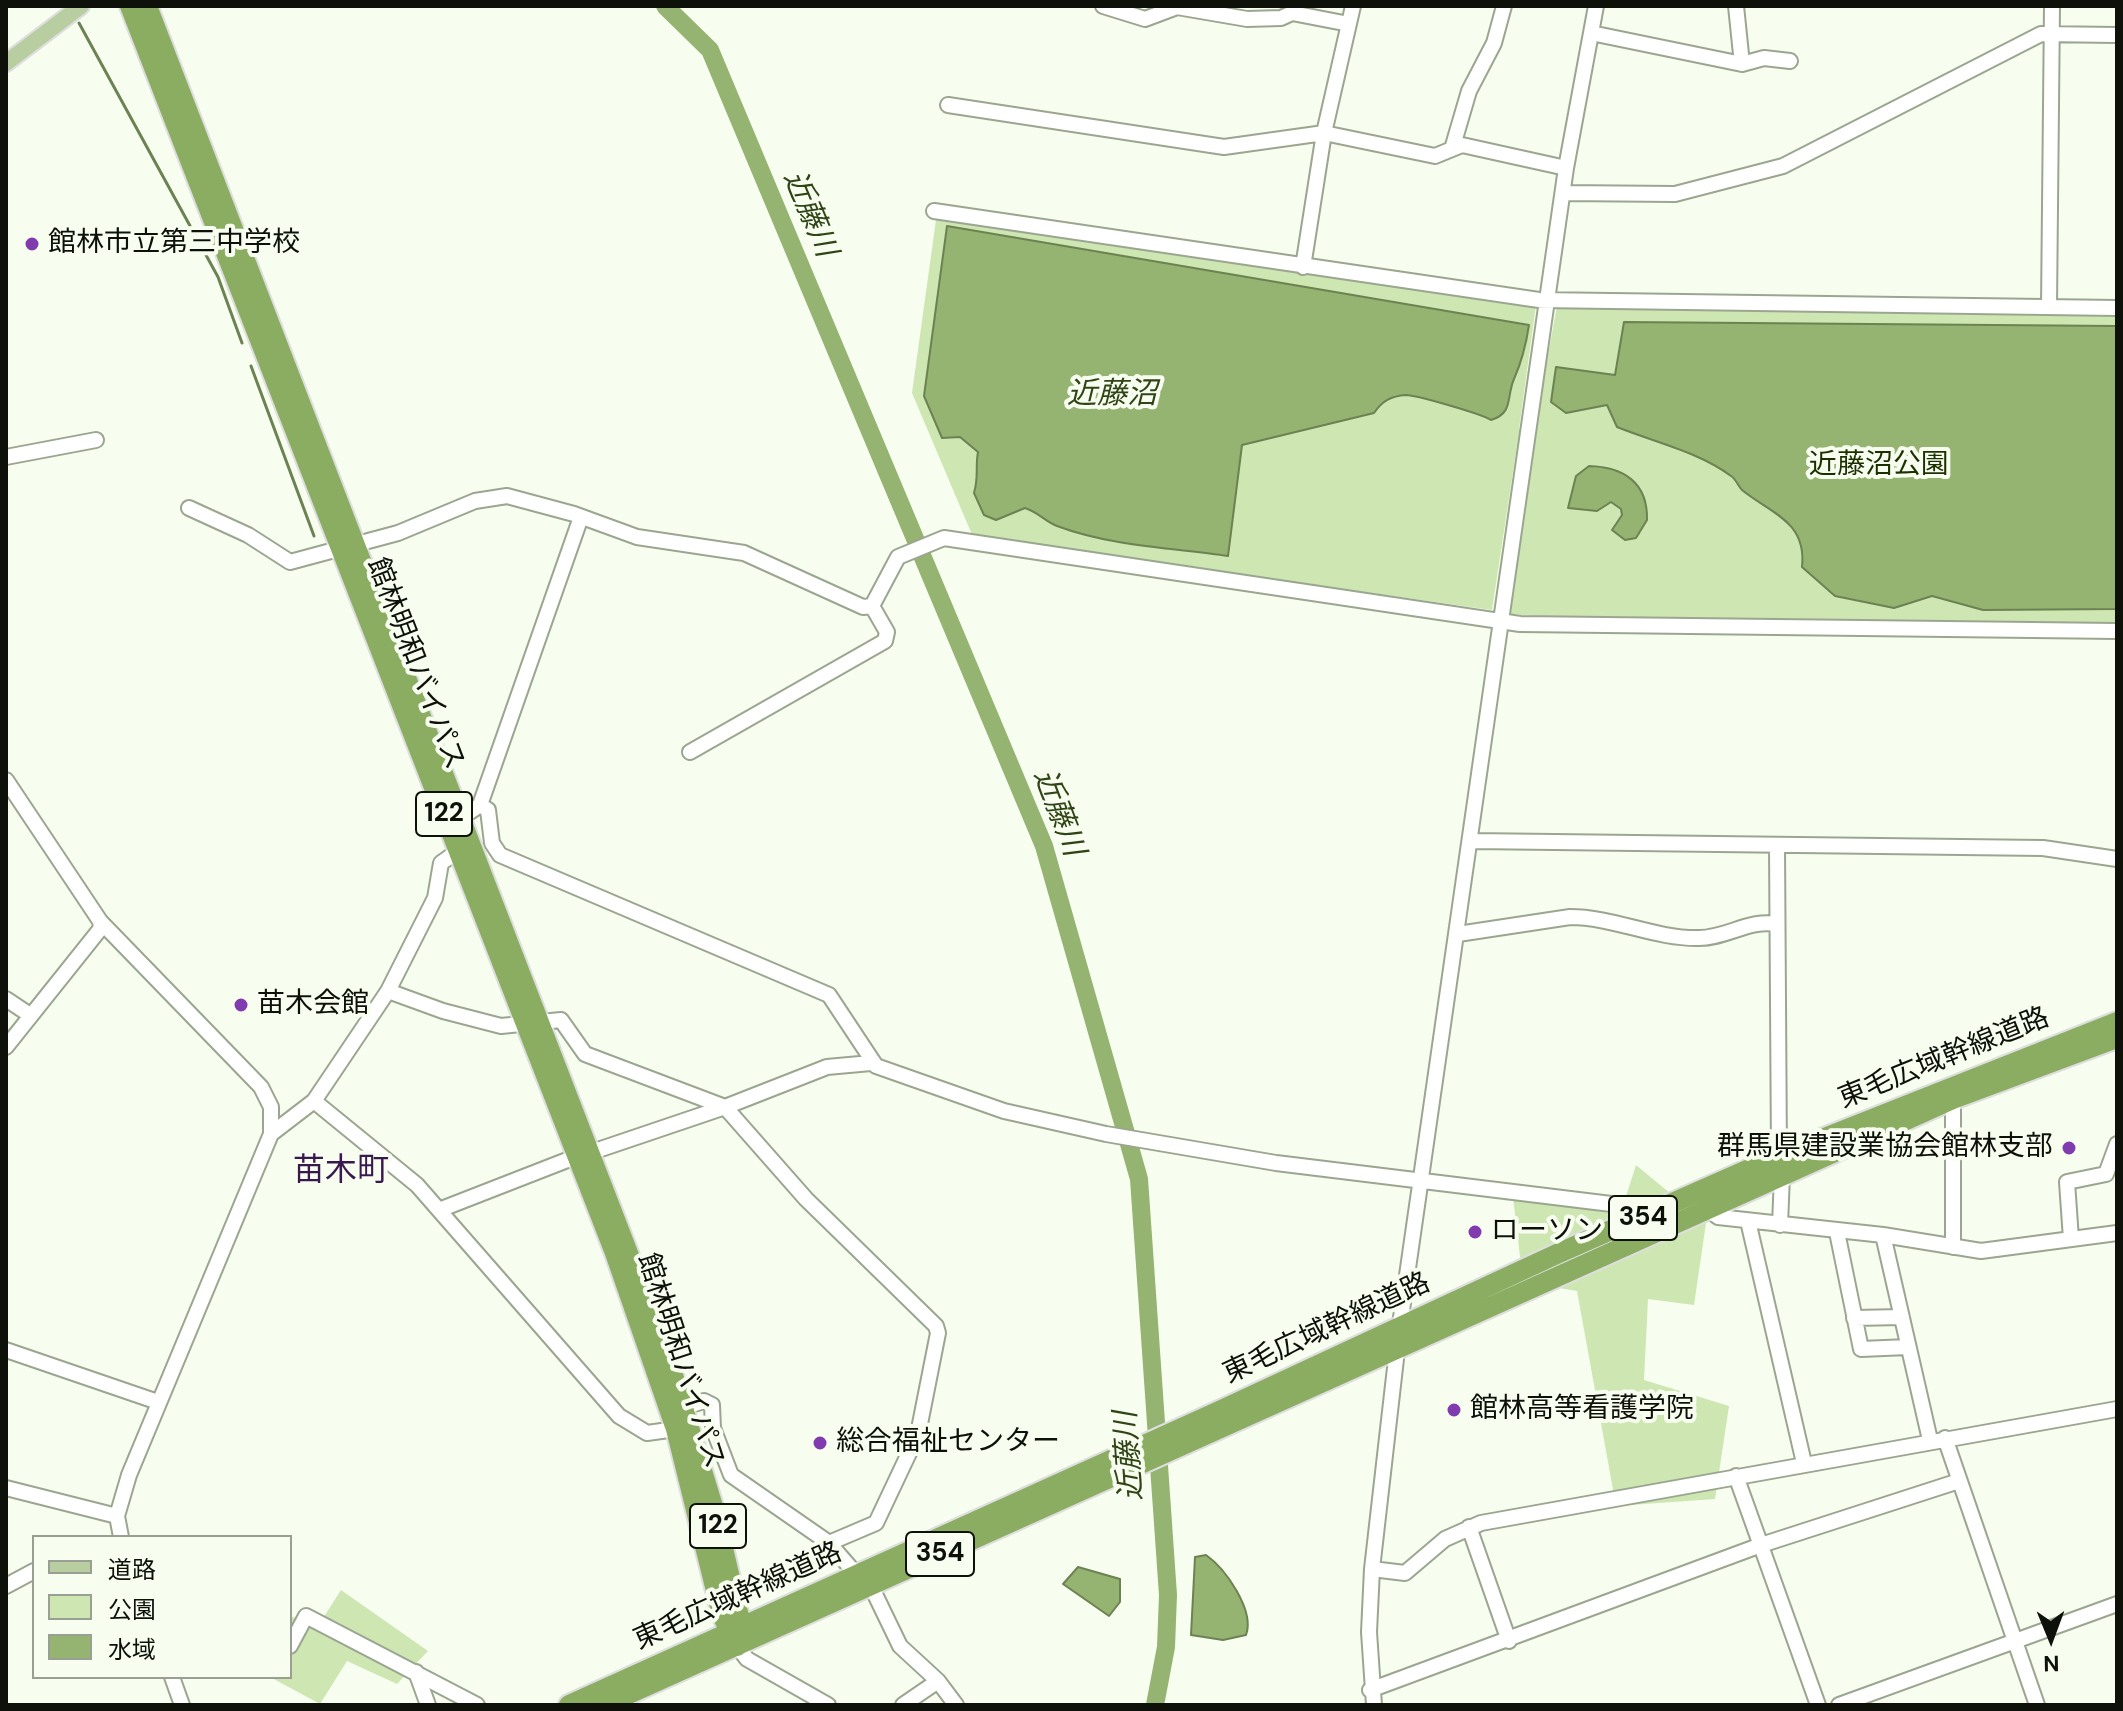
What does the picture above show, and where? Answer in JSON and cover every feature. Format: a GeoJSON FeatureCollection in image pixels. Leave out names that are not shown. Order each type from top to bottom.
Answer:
{"type":"FeatureCollection","features":[{"type":"Feature","properties":{"kind":"highway","name":"館林明和バイパス"},"geometry":{"type":"LineString","coordinates":[[130,6],[461,818],[532,1023],[582,1155],[685,1407],[735,1634]]}},
{"type":"Feature","properties":{"kind":"highway","name":"館林明和バイパス"},"geometry":{"type":"LineString","coordinates":[[147,6],[458,851],[532,1023]]}},
{"type":"Feature","properties":{"kind":"highway","name":"東毛広域幹線道路"},"geometry":{"type":"LineString","coordinates":[[1176,1438],[1398,1347],[1706,1208],[1780,1166],[1953,1084],[2117,1022]]}},
{"type":"Feature","properties":{"kind":"highway","name":"東毛広域幹線道路"},"geometry":{"type":"LineString","coordinates":[[569,1705],[863,1580],[1142,1454],[1400,1324],[1651,1214],[2117,1038]]}},
{"type":"Feature","properties":{"kind":"highway","name":"館林明和バイパス"},"geometry":{"type":"LineString","coordinates":[[582,1155],[676,1429],[735,1634]]}},
{"type":"Feature","properties":{"kind":"highway","name":"東毛広域幹線道路"},"geometry":{"type":"LineString","coordinates":[[604,1705],[735,1634]]}},
{"type":"Feature","properties":{"kind":"main road"},"geometry":{"type":"LineString","coordinates":[[6,63],[81,6]]}},
{"type":"Feature","properties":{"kind":"street"},"geometry":{"type":"LineString","coordinates":[[1103,6],[1145,19],[1177,7],[1247,19],[1281,18],[1292,13],[1349,24]]}},
{"type":"Feature","properties":{"kind":"street"},"geometry":{"type":"LineString","coordinates":[[1303,267],[1324,133],[1353,6]]}},
{"type":"Feature","properties":{"kind":"street"},"geometry":{"type":"LineString","coordinates":[[1452,149],[1469,91],[1494,43],[1504,6]]}},
{"type":"Feature","properties":{"kind":"street"},"geometry":{"type":"LineString","coordinates":[[1374,1705],[1370,1690],[1372,1569],[1400,1324],[1472,841],[1566,168],[1596,6]]}},
{"type":"Feature","properties":{"kind":"street"},"geometry":{"type":"LineString","coordinates":[[1736,6],[1742,64]]}},
{"type":"Feature","properties":{"kind":"street"},"geometry":{"type":"LineString","coordinates":[[2049,307],[2052,6]]}},
{"type":"Feature","properties":{"kind":"street"},"geometry":{"type":"LineString","coordinates":[[1591,33],[1742,64],[1764,58],[1790,61]]}},
{"type":"Feature","properties":{"kind":"street"},"geometry":{"type":"LineString","coordinates":[[1563,193],[1675,194],[1783,166],[2041,34],[2117,35]]}},
{"type":"Feature","properties":{"kind":"street"},"geometry":{"type":"LineString","coordinates":[[948,105],[1224,147],[1324,133],[1435,156],[1462,145],[1566,168]]}},
{"type":"Feature","properties":{"kind":"street"},"geometry":{"type":"LineString","coordinates":[[934,211],[1548,301],[2117,308]]}},
{"type":"Feature","properties":{"kind":"street"},"geometry":{"type":"LineString","coordinates":[[6,457],[96,440]]}},
{"type":"Feature","properties":{"kind":"street"},"geometry":{"type":"LineString","coordinates":[[189,508],[248,535],[290,562],[419,526],[475,501],[507,496],[654,541],[744,553],[832,595],[863,607],[872,606]]}},
{"type":"Feature","properties":{"kind":"street"},"geometry":{"type":"LineString","coordinates":[[461,818],[480,805],[581,517]]}},
{"type":"Feature","properties":{"kind":"street"},"geometry":{"type":"LineString","coordinates":[[872,606],[898,557],[939,539],[1520,624],[1655,628],[2117,631]]}},
{"type":"Feature","properties":{"kind":"street"},"geometry":{"type":"LineString","coordinates":[[690,752],[885,641],[887,632],[872,606]]}},
{"type":"Feature","properties":{"kind":"street"},"geometry":{"type":"LineString","coordinates":[[6,780],[100,921],[269,1099],[290,1116]]}},
{"type":"Feature","properties":{"kind":"street"},"geometry":{"type":"LineString","coordinates":[[480,805],[488,810],[492,843],[500,855],[829,995],[871,1063]]}},
{"type":"Feature","properties":{"kind":"street"},"geometry":{"type":"LineString","coordinates":[[1472,841],[2043,848],[2117,859]]}},
{"type":"Feature","properties":{"kind":"street"},"geometry":{"type":"LineString","coordinates":[[1777,846],[1780,1225]]}},
{"type":"Feature","properties":{"kind":"street"},"geometry":{"type":"LineString","coordinates":[[118,1535],[117,1516],[129,1475],[271,1134],[290,1116],[314,1101],[388,991],[435,898],[437,869],[458,851]]}},
{"type":"Feature","properties":{"kind":"street"},"geometry":{"type":"LineString","coordinates":[[1458,934],[1570,917],[1703,938],[1760,921],[1777,924]]}},
{"type":"Feature","properties":{"kind":"street"},"geometry":{"type":"LineString","coordinates":[[6,1047],[101,928],[100,921]]}},
{"type":"Feature","properties":{"kind":"street"},"geometry":{"type":"LineString","coordinates":[[388,991],[501,1026],[555,1019],[566,1023],[581,1050],[592,1057],[725,1107],[795,1188],[938,1330],[918,1434],[876,1523],[829,1543]]}},
{"type":"Feature","properties":{"kind":"street"},"geometry":{"type":"LineString","coordinates":[[6,999],[30,1015]]}},
{"type":"Feature","properties":{"kind":"street"},"geometry":{"type":"LineString","coordinates":[[439,1210],[827,1067],[843,1063],[871,1063],[1004,1111],[1109,1134],[1303,1167],[1644,1208],[1651,1214]]}},
{"type":"Feature","properties":{"kind":"street"},"geometry":{"type":"LineString","coordinates":[[269,1099],[271,1134]]}},
{"type":"Feature","properties":{"kind":"street"},"geometry":{"type":"LineString","coordinates":[[1953,1099],[1953,1247]]}},
{"type":"Feature","properties":{"kind":"street"},"geometry":{"type":"LineString","coordinates":[[314,1101],[417,1185],[619,1416],[647,1433],[676,1429]]}},
{"type":"Feature","properties":{"kind":"street"},"geometry":{"type":"LineString","coordinates":[[2071,1239],[2067,1182],[2106,1174],[2117,1144]]}},
{"type":"Feature","properties":{"kind":"street"},"geometry":{"type":"LineString","coordinates":[[1706,1208],[1718,1217],[1883,1235],[1981,1251],[2117,1233]]}},
{"type":"Feature","properties":{"kind":"street"},"geometry":{"type":"LineString","coordinates":[[1748,1221],[1804,1463]]}},
{"type":"Feature","properties":{"kind":"street"},"geometry":{"type":"LineString","coordinates":[[1837,1232],[1861,1349],[1908,1347]]}},
{"type":"Feature","properties":{"kind":"street"},"geometry":{"type":"LineString","coordinates":[[1883,1235],[1908,1347],[1937,1439],[1959,1481],[2037,1705]]}},
{"type":"Feature","properties":{"kind":"street"},"geometry":{"type":"LineString","coordinates":[[1854,1318],[1902,1317]]}},
{"type":"Feature","properties":{"kind":"street"},"geometry":{"type":"LineString","coordinates":[[6,1350],[158,1402]]}},
{"type":"Feature","properties":{"kind":"street"},"geometry":{"type":"LineString","coordinates":[[685,1407],[704,1401],[712,1405],[713,1428],[726,1469],[829,1543],[845,1558],[863,1580],[900,1646],[938,1681],[956,1705]]}},
{"type":"Feature","properties":{"kind":"street"},"geometry":{"type":"LineString","coordinates":[[1372,1569],[1405,1573],[1445,1539],[1469,1527],[1804,1463],[2117,1409]]}},
{"type":"Feature","properties":{"kind":"street"},"geometry":{"type":"LineString","coordinates":[[1736,1476],[1818,1705]]}},
{"type":"Feature","properties":{"kind":"street"},"geometry":{"type":"LineString","coordinates":[[1370,1690],[1761,1545],[1959,1481]]}},
{"type":"Feature","properties":{"kind":"street"},"geometry":{"type":"LineString","coordinates":[[6,1488],[117,1516]]}},
{"type":"Feature","properties":{"kind":"street"},"geometry":{"type":"LineString","coordinates":[[1469,1527],[1509,1641]]}},
{"type":"Feature","properties":{"kind":"street"},"geometry":{"type":"LineString","coordinates":[[6,1586],[32,1572]]}},
{"type":"Feature","properties":{"kind":"street"},"geometry":{"type":"LineString","coordinates":[[1839,1705],[2117,1604]]}},
{"type":"Feature","properties":{"kind":"street"},"geometry":{"type":"LineString","coordinates":[[292,1642],[306,1616],[477,1705]]}},
{"type":"Feature","properties":{"kind":"street"},"geometry":{"type":"LineString","coordinates":[[735,1634],[747,1659],[828,1705]]}},
{"type":"Feature","properties":{"kind":"street"},"geometry":{"type":"LineString","coordinates":[[416,1672],[428,1705]]}},
{"type":"Feature","properties":{"kind":"street"},"geometry":{"type":"LineString","coordinates":[[173,1679],[182,1705]]}},
{"type":"Feature","properties":{"kind":"street"},"geometry":{"type":"LineString","coordinates":[[903,1705],[938,1681]]}},
{"type":"Feature","properties":{"kind":"green space","name":"近藤沼公園"},"geometry":{"type":"Polygon","coordinates":[[[941,217],[1536,305],[1519,429],[1534,431],[1557,306],[2117,311],[2117,625],[1562,618],[1510,614],[1532,442],[1518,439],[1492,610],[973,537],[912,393],[936,220],[941,217]]]}},
{"type":"Feature","properties":{"kind":"green space"},"geometry":{"type":"Polygon","coordinates":[[[1636,1165],[1706,1223],[1694,1305],[1648,1299],[1644,1380],[1729,1406],[1715,1499],[1616,1506],[1577,1291],[1523,1282],[1513,1197],[1620,1215],[1636,1165]]]}},
{"type":"Feature","properties":{"kind":"green space"},"geometry":{"type":"Polygon","coordinates":[[[341,1590],[428,1651],[397,1684],[347,1661],[320,1704],[274,1679],[292,1679],[292,1617],[318,1626],[341,1590]]]}},
{"type":"Feature","properties":{"kind":"water","name":"近藤沼"},"geometry":{"type":"Polygon","coordinates":[[[947,226],[1529,325],[1527,339],[1506,409],[1491,420],[1449,405],[1406,395],[1387,400],[1374,413],[1242,445],[1228,556],[1098,538],[1057,526],[1025,508],[996,520],[984,515],[974,493],[978,452],[960,437],[942,438],[924,396],[947,226]]]}},
{"type":"Feature","properties":{"kind":"water"},"geometry":{"type":"Polygon","coordinates":[[[1624,322],[2117,326],[2117,609],[1983,610],[1932,596],[1894,608],[1835,596],[1802,567],[1802,551],[1793,528],[1742,490],[1731,476],[1691,454],[1617,427],[1607,405],[1566,413],[1551,402],[1556,367],[1615,375],[1624,322]]]}},
{"type":"Feature","properties":{"kind":"water"},"geometry":{"type":"Polygon","coordinates":[[[1589,466],[1623,474],[1638,486],[1647,520],[1636,538],[1625,540],[1612,530],[1622,515],[1621,509],[1611,502],[1597,511],[1568,508],[1576,476],[1589,466]]]}},
{"type":"Feature","properties":{"kind":"water"},"geometry":{"type":"Polygon","coordinates":[[[1206,1555],[1230,1580],[1243,1603],[1248,1625],[1246,1635],[1223,1640],[1191,1635],[1195,1557],[1206,1555]]]}},
{"type":"Feature","properties":{"kind":"water"},"geometry":{"type":"Polygon","coordinates":[[[1078,1567],[1120,1579],[1120,1602],[1109,1616],[1063,1584],[1078,1567]]]}},
{"type":"Feature","properties":{"kind":"waterway","name":"近藤川"},"geometry":{"type":"LineString","coordinates":[[665,6],[710,50],[1044,846],[1139,1179],[1168,1595],[1166,1647],[1155,1705]]}},
{"type":"Feature","properties":{"kind":"waterway"},"geometry":{"type":"LineString","coordinates":[[79,23],[218,277],[242,343]]}},
{"type":"Feature","properties":{"kind":"waterway"},"geometry":{"type":"LineString","coordinates":[[251,366],[314,536]]}},
{"type":"Feature","properties":{"kind":"place","name":"館林市立第三中学校"},"geometry":{"type":"Point","coordinates":[32,244]}},
{"type":"Feature","properties":{"kind":"place","name":"苗木会館"},"geometry":{"type":"Point","coordinates":[241,1005]}},
{"type":"Feature","properties":{"kind":"place","name":"群馬県建設業協会館林支部"},"geometry":{"type":"Point","coordinates":[2069,1148]}},
{"type":"Feature","properties":{"kind":"place","name":"ローソン"},"geometry":{"type":"Point","coordinates":[1475,1232]}},
{"type":"Feature","properties":{"kind":"place","name":"館林高等看護学院"},"geometry":{"type":"Point","coordinates":[1454,1410]}},
{"type":"Feature","properties":{"kind":"place","name":"総合福祉センター"},"geometry":{"type":"Point","coordinates":[820,1443]}},
{"type":"Feature","properties":{"kind":"district","name":"苗木町"},"geometry":{"type":"Point","coordinates":[341,1172]}}]}
